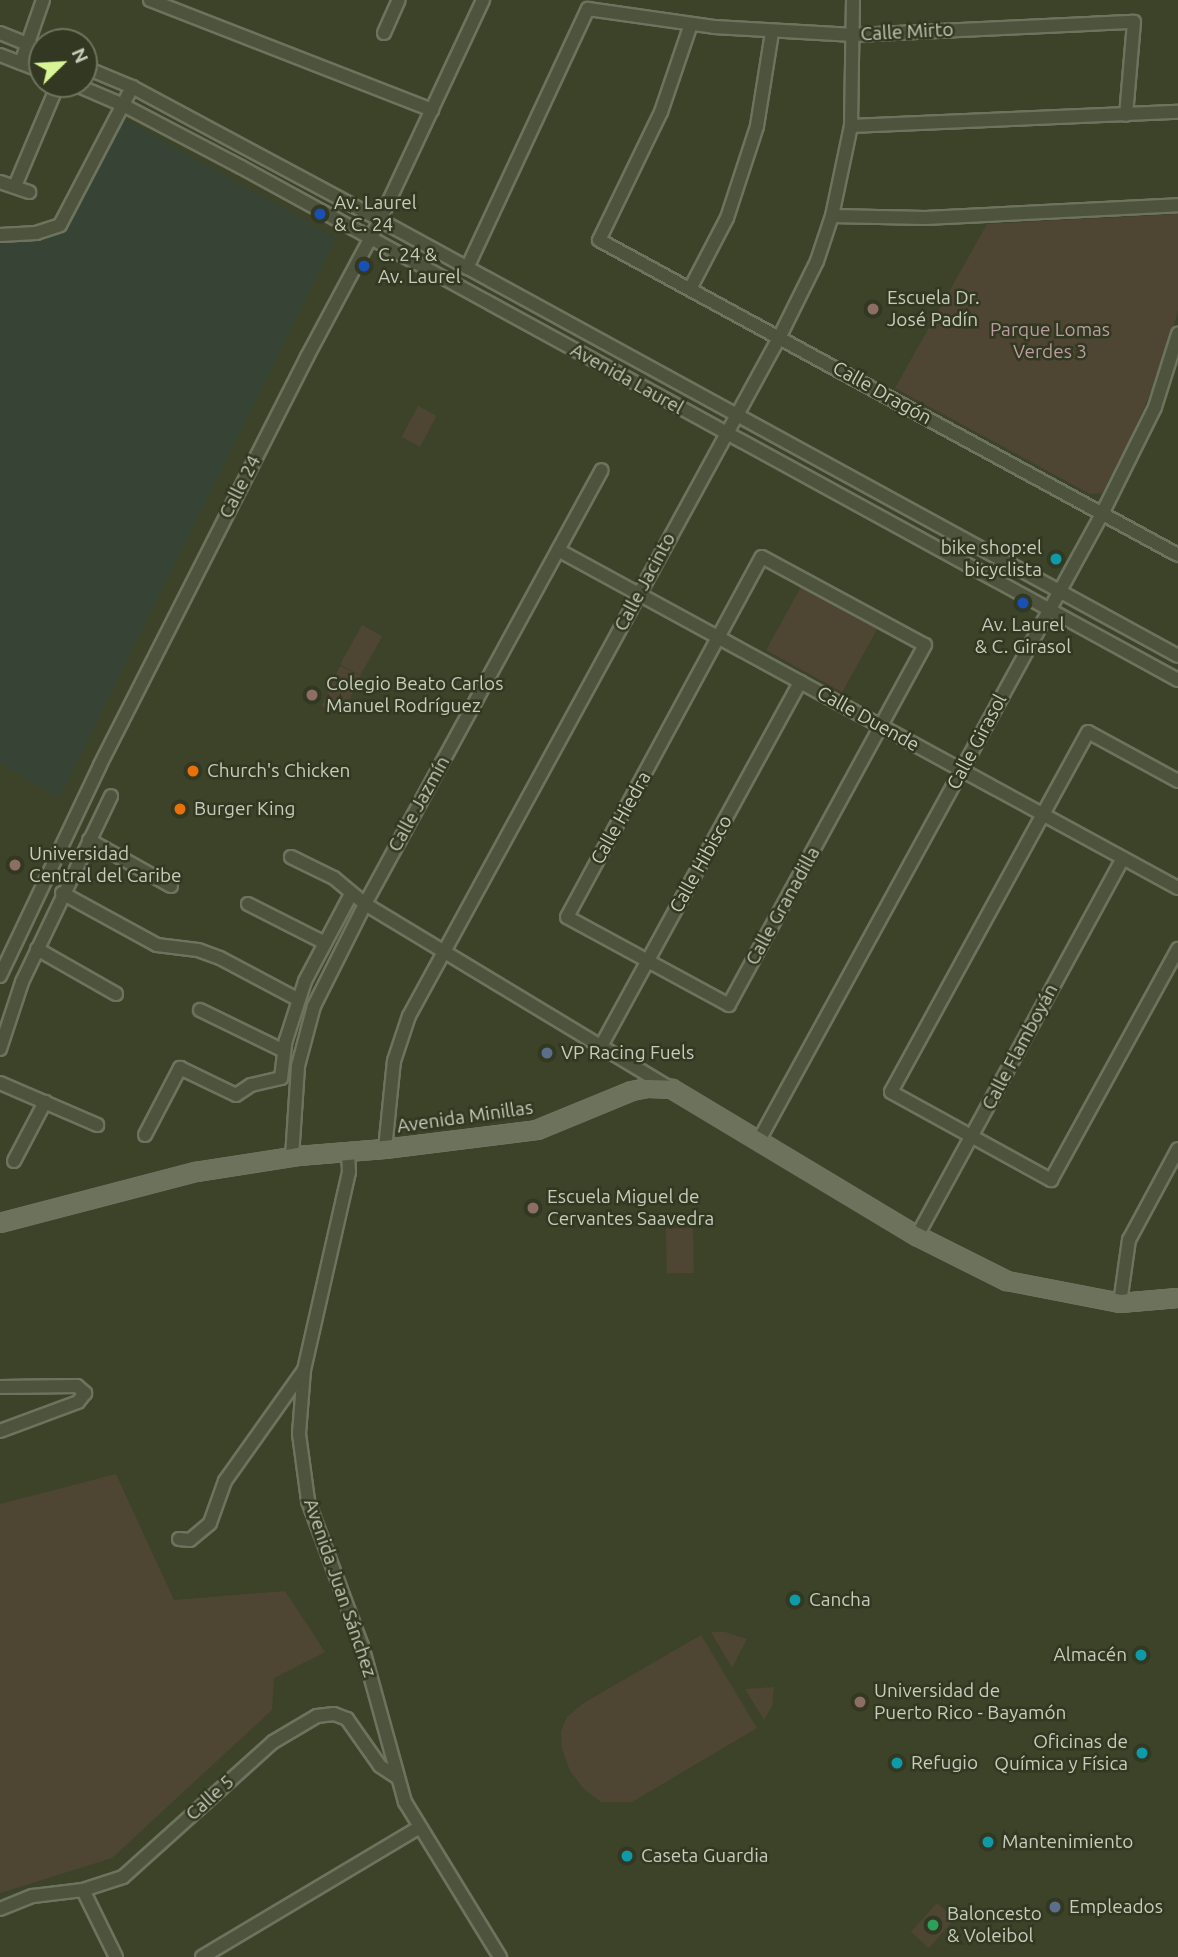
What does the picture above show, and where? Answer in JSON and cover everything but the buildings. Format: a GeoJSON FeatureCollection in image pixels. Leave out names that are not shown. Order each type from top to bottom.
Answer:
{"type":"FeatureCollection","features":[{"type":"Feature","properties":{"kind":"main road","name":"Avenida Minillas"},"geometry":{"type":"LineString","coordinates":[[0,1223],[196,1172],[292,1157],[385,1149],[537,1130],[632,1091],[648,1088],[672,1089]]}},
{"type":"Feature","properties":{"kind":"main road"},"geometry":{"type":"LineString","coordinates":[[672,1089],[917,1236],[1007,1281],[1120,1303],[1178,1298]]}},
{"type":"Feature","properties":{"kind":"street"},"geometry":{"type":"LineString","coordinates":[[21,63],[43,0]]}},
{"type":"Feature","properties":{"kind":"street"},"geometry":{"type":"LineString","coordinates":[[150,0],[432,110]]}},
{"type":"Feature","properties":{"kind":"street"},"geometry":{"type":"LineString","coordinates":[[384,33],[399,0]]}},
{"type":"Feature","properties":{"kind":"street","name":"Calle 24"},"geometry":{"type":"LineString","coordinates":[[0,976],[100,765],[301,368],[371,239],[483,0]]}},
{"type":"Feature","properties":{"kind":"street","name":"Calle Jacinto"},"geometry":{"type":"LineString","coordinates":[[385,1149],[394,1061],[409,1016],[779,338],[817,261],[832,216],[851,126],[853,0]]}},
{"type":"Feature","properties":{"kind":"street","name":"Calle Mirto"},"geometry":{"type":"LineString","coordinates":[[467,268],[588,9],[691,24],[772,32],[854,35],[1134,22],[1126,115]]}},
{"type":"Feature","properties":{"kind":"street","name":"Calle Dragón"},"geometry":{"type":"LineString","coordinates":[[691,24],[661,112],[599,240],[1178,555]]}},
{"type":"Feature","properties":{"kind":"street"},"geometry":{"type":"LineString","coordinates":[[690,289],[727,218],[757,125],[772,32]]}},
{"type":"Feature","properties":{"kind":"street"},"geometry":{"type":"LineString","coordinates":[[0,33],[26,43]]}},
{"type":"Feature","properties":{"kind":"street"},"geometry":{"type":"LineString","coordinates":[[0,55],[28,66]]}},
{"type":"Feature","properties":{"kind":"street","name":"Avenida Laurel"},"geometry":{"type":"LineString","coordinates":[[98,73],[132,87],[380,220],[1178,656]]}},
{"type":"Feature","properties":{"kind":"street"},"geometry":{"type":"LineString","coordinates":[[0,235],[36,233],[60,225],[132,87]]}},
{"type":"Feature","properties":{"kind":"street","name":"Avenida Laurel"},"geometry":{"type":"LineString","coordinates":[[98,94],[123,105],[371,239],[1178,680]]}},
{"type":"Feature","properties":{"kind":"street"},"geometry":{"type":"LineString","coordinates":[[15,186],[52,98]]}},
{"type":"Feature","properties":{"kind":"street"},"geometry":{"type":"LineString","coordinates":[[851,126],[1178,113]]}},
{"type":"Feature","properties":{"kind":"street"},"geometry":{"type":"LineString","coordinates":[[0,182],[29,192]]}},
{"type":"Feature","properties":{"kind":"street"},"geometry":{"type":"LineString","coordinates":[[832,216],[925,218],[1178,205]]}},
{"type":"Feature","properties":{"kind":"street","name":"Calle Girasol"},"geometry":{"type":"LineString","coordinates":[[758,1142],[1102,514],[1154,407],[1178,334]]}},
{"type":"Feature","properties":{"kind":"street","name":"Calle Jazmín"},"geometry":{"type":"LineString","coordinates":[[292,1157],[298,1066],[314,1006],[365,904],[602,470]]}},
{"type":"Feature","properties":{"kind":"street","name":"Calle Duende"},"geometry":{"type":"LineString","coordinates":[[558,550],[1178,888]]}},
{"type":"Feature","properties":{"kind":"street"},"geometry":{"type":"LineString","coordinates":[[719,638],[762,557],[925,645],[881,726]]}},
{"type":"Feature","properties":{"kind":"street","name":"Calle Hiedra"},"geometry":{"type":"LineString","coordinates":[[648,960],[567,917],[719,638]]}},
{"type":"Feature","properties":{"kind":"street","name":"Calle Hibisco"},"geometry":{"type":"LineString","coordinates":[[601,1046],[800,682]]}},
{"type":"Feature","properties":{"kind":"street","name":"Calle Granadilla"},"geometry":{"type":"LineString","coordinates":[[648,960],[729,1005],[881,726]]}},
{"type":"Feature","properties":{"kind":"street"},"geometry":{"type":"LineString","coordinates":[[1178,782],[1088,732],[891,1092],[1051,1180],[1178,949]]}},
{"type":"Feature","properties":{"kind":"street"},"geometry":{"type":"LineString","coordinates":[[0,1049],[22,982],[62,893],[111,796]]}},
{"type":"Feature","properties":{"kind":"street"},"geometry":{"type":"LineString","coordinates":[[89,840],[171,886]]}},
{"type":"Feature","properties":{"kind":"street"},"geometry":{"type":"LineString","coordinates":[[291,856],[334,878],[365,904],[672,1089]]}},
{"type":"Feature","properties":{"kind":"street","name":"Calle Flamboyán"},"geometry":{"type":"LineString","coordinates":[[917,1236],[1123,858]]}},
{"type":"Feature","properties":{"kind":"street"},"geometry":{"type":"LineString","coordinates":[[62,893],[157,945],[198,950],[220,958],[299,1000]]}},
{"type":"Feature","properties":{"kind":"street"},"geometry":{"type":"LineString","coordinates":[[145,1135],[180,1068],[236,1095],[251,1085],[281,1078],[284,1051],[299,1000],[351,894]]}},
{"type":"Feature","properties":{"kind":"street"},"geometry":{"type":"LineString","coordinates":[[248,904],[325,943]]}},
{"type":"Feature","properties":{"kind":"street"},"geometry":{"type":"LineString","coordinates":[[37,949],[116,994]]}},
{"type":"Feature","properties":{"kind":"street"},"geometry":{"type":"LineString","coordinates":[[200,1010],[284,1051]]}},
{"type":"Feature","properties":{"kind":"street"},"geometry":{"type":"LineString","coordinates":[[0,1083],[97,1125]]}},
{"type":"Feature","properties":{"kind":"street"},"geometry":{"type":"LineString","coordinates":[[14,1161],[45,1102]]}},
{"type":"Feature","properties":{"kind":"street"},"geometry":{"type":"LineString","coordinates":[[1120,1303],[1129,1240],[1178,1149]]}},
{"type":"Feature","properties":{"kind":"street","name":"Avenida Juan Sánchez"},"geometry":{"type":"LineString","coordinates":[[348,1152],[349,1172],[304,1370],[299,1434],[308,1501],[362,1646],[397,1777],[418,1828],[500,1957]]}},
{"type":"Feature","properties":{"kind":"street"},"geometry":{"type":"LineString","coordinates":[[179,1539],[190,1540],[210,1523],[225,1481],[304,1370]]}},
{"type":"Feature","properties":{"kind":"street"},"geometry":{"type":"LineString","coordinates":[[0,1387],[77,1385],[85,1393],[78,1402],[0,1431]]}},
{"type":"Feature","properties":{"kind":"street"},"geometry":{"type":"LineString","coordinates":[[61,1386],[65,1407]]}},
{"type":"Feature","properties":{"kind":"street","name":"Calle 5"},"geometry":{"type":"LineString","coordinates":[[0,1909],[33,1896],[83,1890],[123,1877],[273,1742],[317,1716],[334,1714],[347,1718],[380,1766],[397,1777]]}},
{"type":"Feature","properties":{"kind":"street"},"geometry":{"type":"LineString","coordinates":[[202,1957],[418,1828]]}},
{"type":"Feature","properties":{"kind":"street"},"geometry":{"type":"LineString","coordinates":[[83,1890],[116,1957]]}},
{"type":"Feature","properties":{"kind":"shaded area"},"geometry":{"type":"Polygon","coordinates":[[[125,119],[336,238],[59,798],[0,763],[0,239],[70,219],[125,119]]]}},
{"type":"Feature","properties":{"kind":"green space","name":"Parque Lomas Verdes 3"},"geometry":{"type":"Polygon","coordinates":[[[1178,214],[1178,310],[1173,329],[1155,383],[1102,493],[1090,494],[895,388],[987,224],[1178,214]]]}},
{"type":"Feature","properties":{"kind":"green space"},"geometry":{"type":"Polygon","coordinates":[[[418,406],[437,416],[420,447],[402,437],[418,406]]]}},
{"type":"Feature","properties":{"kind":"green space"},"geometry":{"type":"Polygon","coordinates":[[[801,587],[877,629],[842,692],[766,650],[801,587]]]}},
{"type":"Feature","properties":{"kind":"green space"},"geometry":{"type":"Polygon","coordinates":[[[362,625],[382,636],[360,676],[340,664],[362,625]]]}},
{"type":"Feature","properties":{"kind":"green space"},"geometry":{"type":"Polygon","coordinates":[[[340,666],[361,676],[342,716],[321,706],[340,666]]]}},
{"type":"Feature","properties":{"kind":"green space"},"geometry":{"type":"Polygon","coordinates":[[[666,1228],[693,1228],[694,1273],[667,1273],[666,1228]]]}},
{"type":"Feature","properties":{"kind":"green space"},"geometry":{"type":"Polygon","coordinates":[[[116,1474],[174,1600],[285,1591],[325,1652],[274,1678],[272,1710],[112,1858],[0,1893],[0,1504],[116,1474]]]}},
{"type":"Feature","properties":{"kind":"green space"},"geometry":{"type":"Polygon","coordinates":[[[711,1632],[725,1632],[747,1639],[732,1668],[711,1632]]]}},
{"type":"Feature","properties":{"kind":"green space"},"geometry":{"type":"Polygon","coordinates":[[[701,1635],[757,1728],[632,1802],[601,1802],[583,1788],[570,1771],[562,1749],[561,1731],[567,1717],[582,1704],[701,1635]]]}},
{"type":"Feature","properties":{"kind":"green space"},"geometry":{"type":"Polygon","coordinates":[[[774,1687],[772,1706],[764,1720],[745,1689],[774,1687]]]}},
{"type":"Feature","properties":{"kind":"green space","name":"Baloncesto & Voleibol"},"geometry":{"type":"Polygon","coordinates":[[[937,1903],[955,1919],[929,1948],[911,1932],[937,1903]]]}},
{"type":"Feature","properties":{"kind":"place","name":"Av. Laurel & C. 24"},"geometry":{"type":"Point","coordinates":[320,214]}},
{"type":"Feature","properties":{"kind":"place","name":"C. 24 & Av. Laurel"},"geometry":{"type":"Point","coordinates":[364,266]}},
{"type":"Feature","properties":{"kind":"place","name":"Escuela Dr. José Padín"},"geometry":{"type":"Point","coordinates":[873,309]}},
{"type":"Feature","properties":{"kind":"place","name":"bike shop:el bicyclista"},"geometry":{"type":"Point","coordinates":[1056,559]}},
{"type":"Feature","properties":{"kind":"place","name":"Av. Laurel & C. Girasol"},"geometry":{"type":"Point","coordinates":[1023,603]}},
{"type":"Feature","properties":{"kind":"place","name":"Colegio Beato Carlos Manuel Rodríguez"},"geometry":{"type":"Point","coordinates":[312,695]}},
{"type":"Feature","properties":{"kind":"place","name":"Church's Chicken"},"geometry":{"type":"Point","coordinates":[193,771]}},
{"type":"Feature","properties":{"kind":"place","name":"Burger King"},"geometry":{"type":"Point","coordinates":[180,809]}},
{"type":"Feature","properties":{"kind":"place","name":"Universidad Central del Caribe"},"geometry":{"type":"Point","coordinates":[15,865]}},
{"type":"Feature","properties":{"kind":"place","name":"VP Racing Fuels"},"geometry":{"type":"Point","coordinates":[547,1053]}},
{"type":"Feature","properties":{"kind":"place","name":"Escuela Miguel de Cervantes Saavedra"},"geometry":{"type":"Point","coordinates":[533,1208]}},
{"type":"Feature","properties":{"kind":"place","name":"Cancha"},"geometry":{"type":"Point","coordinates":[795,1600]}},
{"type":"Feature","properties":{"kind":"place","name":"Almacén"},"geometry":{"type":"Point","coordinates":[1141,1655]}},
{"type":"Feature","properties":{"kind":"place","name":"Universidad de Puerto Rico - Bayamón"},"geometry":{"type":"Point","coordinates":[860,1702]}},
{"type":"Feature","properties":{"kind":"place","name":"Oficinas de Química y Física"},"geometry":{"type":"Point","coordinates":[1142,1753]}},
{"type":"Feature","properties":{"kind":"place","name":"Refugio"},"geometry":{"type":"Point","coordinates":[897,1763]}},
{"type":"Feature","properties":{"kind":"place","name":"Mantenimiento"},"geometry":{"type":"Point","coordinates":[988,1842]}},
{"type":"Feature","properties":{"kind":"place","name":"Caseta Guardia"},"geometry":{"type":"Point","coordinates":[627,1856]}},
{"type":"Feature","properties":{"kind":"place","name":"Empleados"},"geometry":{"type":"Point","coordinates":[1055,1907]}},
{"type":"Feature","properties":{"kind":"place","name":"Baloncesto & Voleibol"},"geometry":{"type":"Point","coordinates":[933,1925]}}]}
